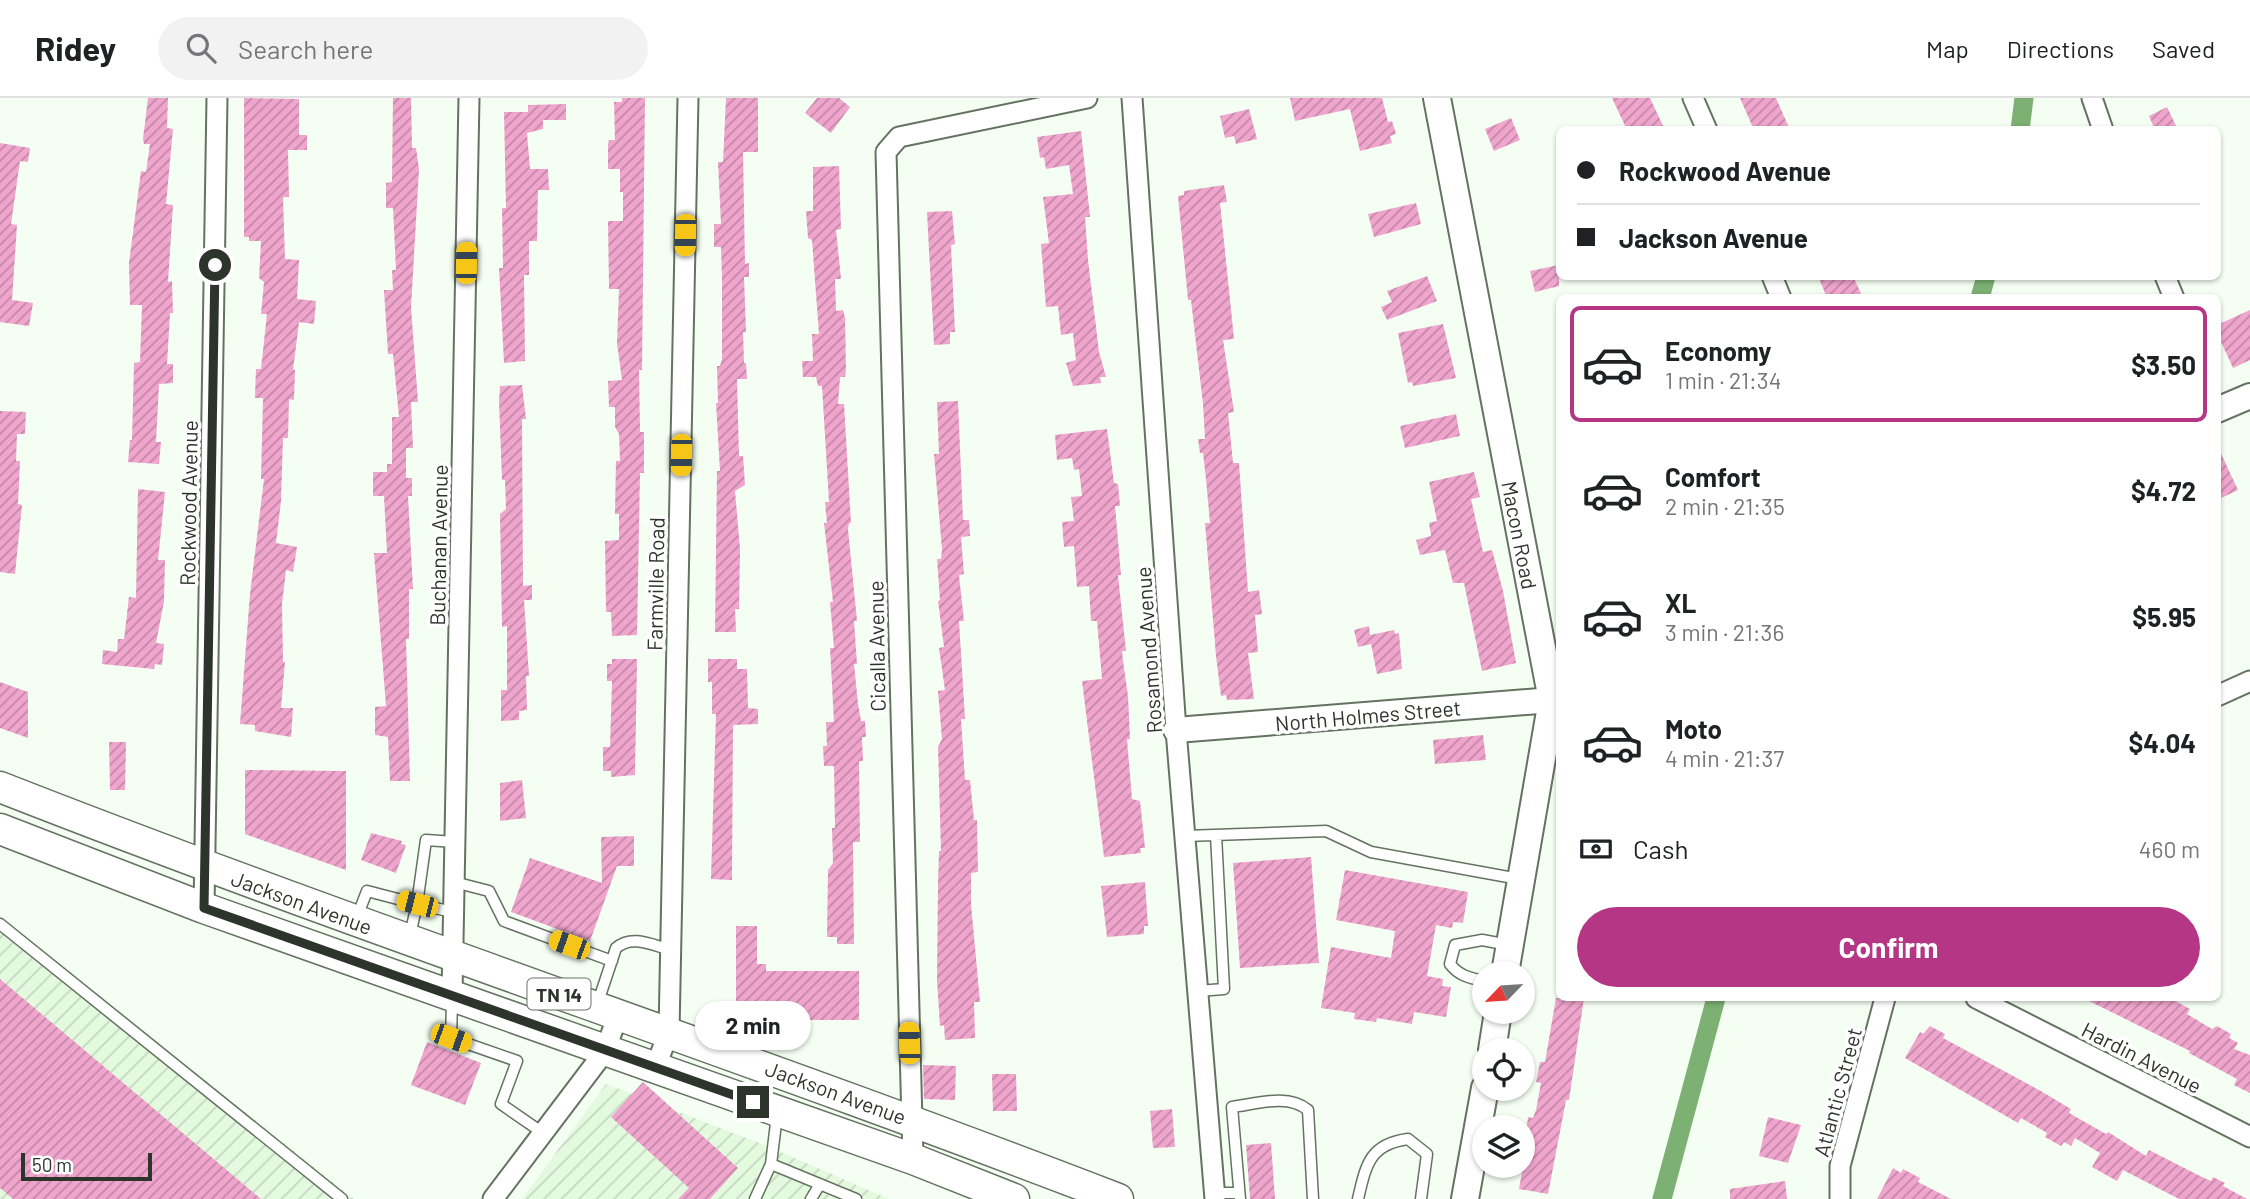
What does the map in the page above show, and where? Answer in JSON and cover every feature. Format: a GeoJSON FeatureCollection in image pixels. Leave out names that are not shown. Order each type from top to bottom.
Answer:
{"type":"FeatureCollection","features":[{"type":"Feature","properties":{"kind":"main road","name":"Macon Road"},"geometry":{"type":"LineString","coordinates":[[1437,98],[1555,698],[1507,961]]}},
{"type":"Feature","properties":{"kind":"main road","name":"Jackson Avenue"},"geometry":{"type":"LineString","coordinates":[[0,787],[204,867],[911,1119],[1118,1199]]}},
{"type":"Feature","properties":{"kind":"main road","name":"Jackson Avenue"},"geometry":{"type":"LineString","coordinates":[[0,829],[204,908],[913,1159],[970,1186],[1014,1199]]}},
{"type":"Feature","properties":{"kind":"main road"},"geometry":{"type":"LineString","coordinates":[[1465,1199],[1483,1101]]}},
{"type":"Feature","properties":{"kind":"street","name":"Rockwood Avenue"},"geometry":{"type":"LineString","coordinates":[[204,908],[218,98]]}},
{"type":"Feature","properties":{"kind":"street","name":"Buchanan Avenue"},"geometry":{"type":"LineString","coordinates":[[452,994],[469,98]]}},
{"type":"Feature","properties":{"kind":"street","name":"Farmville Road"},"geometry":{"type":"LineString","coordinates":[[656,1068],[669,1032],[688,98]]}},
{"type":"Feature","properties":{"kind":"street","name":"Cicalla Avenue"},"geometry":{"type":"LineString","coordinates":[[913,1159],[886,152],[899,137],[1087,98]]}},
{"type":"Feature","properties":{"kind":"street","name":"Rosamond Avenue"},"geometry":{"type":"LineString","coordinates":[[1132,98],[1176,730],[1215,1196]]}},
{"type":"Feature","properties":{"kind":"street"},"geometry":{"type":"LineString","coordinates":[[1693,98],[1705,126]]}},
{"type":"Feature","properties":{"kind":"street"},"geometry":{"type":"LineString","coordinates":[[2092,98],[2102,126]]}},
{"type":"Feature","properties":{"kind":"street"},"geometry":{"type":"LineString","coordinates":[[2221,404],[2250,396]]}},
{"type":"Feature","properties":{"kind":"street"},"geometry":{"type":"LineString","coordinates":[[2221,694],[2250,681]]}},
{"type":"Feature","properties":{"kind":"street","name":"North Holmes Street"},"geometry":{"type":"LineString","coordinates":[[1176,730],[1555,698]]}},
{"type":"Feature","properties":{"kind":"street","name":"Atlantic Street"},"geometry":{"type":"LineString","coordinates":[[1840,1199],[1840,1166],[1884,1001]]}},
{"type":"Feature","properties":{"kind":"street","name":"Hardin Avenue"},"geometry":{"type":"LineString","coordinates":[[1982,1001],[2250,1137]]}},
{"type":"Feature","properties":{"kind":"street"},"geometry":{"type":"LineString","coordinates":[[493,1199],[605,1051],[607,1011]]}},
{"type":"Feature","properties":{"kind":"lane"},"geometry":{"type":"LineString","coordinates":[[1185,836],[1326,831],[1371,852],[1523,880]]}},
{"type":"Feature","properties":{"kind":"lane"},"geometry":{"type":"LineString","coordinates":[[1198,991],[1224,989],[1216,835]]}},
{"type":"Feature","properties":{"kind":"lane"},"geometry":{"type":"LineString","coordinates":[[410,940],[426,840],[455,842]]}},
{"type":"Feature","properties":{"kind":"lane"},"geometry":{"type":"LineString","coordinates":[[454,882],[489,891],[504,921],[612,961]]}},
{"type":"Feature","properties":{"kind":"lane"},"geometry":{"type":"LineString","coordinates":[[355,921],[367,891],[453,912]]}},
{"type":"Feature","properties":{"kind":"lane"},"geometry":{"type":"LineString","coordinates":[[0,925],[342,1199]]}},
{"type":"Feature","properties":{"kind":"lane"},"geometry":{"type":"LineString","coordinates":[[607,1011],[612,961],[616,948],[633,940],[671,950]]}},
{"type":"Feature","properties":{"kind":"lane"},"geometry":{"type":"LineString","coordinates":[[1472,978],[1456,971],[1451,964],[1455,945],[1482,940],[1509,945]]}},
{"type":"Feature","properties":{"kind":"lane"},"geometry":{"type":"LineString","coordinates":[[452,994],[451,1038],[517,1061],[502,1104],[543,1133]]}},
{"type":"Feature","properties":{"kind":"lane"},"geometry":{"type":"LineString","coordinates":[[1215,1196],[1240,1196],[1232,1107],[1278,1100],[1301,1104],[1308,1110],[1313,1199]]}},
{"type":"Feature","properties":{"kind":"lane"},"geometry":{"type":"LineString","coordinates":[[755,1199],[771,1164],[777,1111]]}},
{"type":"Feature","properties":{"kind":"lane"},"geometry":{"type":"LineString","coordinates":[[1358,1199],[1372,1154],[1388,1142],[1408,1139],[1427,1154],[1421,1199]]}},
{"type":"Feature","properties":{"kind":"lane"},"geometry":{"type":"LineString","coordinates":[[771,1164],[856,1199]]}},
{"type":"Feature","properties":{"kind":"lane"},"geometry":{"type":"LineString","coordinates":[[811,1199],[820,1184]]}},
{"type":"Feature","properties":{"kind":"shaded area"},"geometry":{"type":"Polygon","coordinates":[[[0,916],[354,1199],[0,1199],[0,916]]]}},
{"type":"Feature","properties":{"kind":"shaded area"},"geometry":{"type":"Polygon","coordinates":[[[606,1084],[767,1146],[889,1199],[522,1199],[606,1084]]]}},
{"type":"Feature","properties":{"kind":"building"},"geometry":{"type":"Polygon","coordinates":[[[148,98],[168,98],[167,128],[173,129],[166,204],[173,205],[168,282],[172,281],[173,313],[170,313],[167,364],[173,364],[173,383],[159,384],[156,442],[161,442],[159,464],[128,462],[132,440],[134,363],[140,362],[142,305],[130,305],[129,263],[141,171],[146,172],[150,144],[144,144],[143,139],[148,98]]]}},
{"type":"Feature","properties":{"kind":"building"},"geometry":{"type":"Polygon","coordinates":[[[244,98],[299,99],[299,135],[307,135],[307,150],[288,150],[289,197],[283,197],[285,259],[299,260],[297,299],[316,301],[314,324],[299,322],[293,370],[294,400],[289,399],[288,438],[283,438],[281,501],[276,543],[297,547],[293,572],[286,570],[282,604],[285,662],[281,708],[293,708],[291,737],[255,731],[255,725],[240,724],[250,594],[264,479],[261,479],[263,398],[255,398],[256,369],[261,369],[267,314],[261,314],[264,282],[259,278],[261,241],[249,241],[249,237],[244,237],[244,98]]]}},
{"type":"Feature","properties":{"kind":"building"},"geometry":{"type":"Polygon","coordinates":[[[393,98],[411,98],[412,148],[416,148],[419,169],[411,307],[418,402],[411,402],[413,448],[406,448],[406,478],[412,478],[412,496],[408,496],[413,589],[409,589],[409,639],[406,639],[410,781],[390,781],[388,737],[375,735],[375,707],[386,706],[374,553],[387,553],[384,496],[373,496],[373,472],[387,472],[387,464],[392,464],[392,417],[399,417],[393,354],[388,354],[384,290],[393,290],[392,270],[396,270],[393,208],[386,208],[386,183],[392,182],[393,98]]]}},
{"type":"Feature","properties":{"kind":"building"},"geometry":{"type":"Polygon","coordinates":[[[622,98],[645,98],[642,370],[639,370],[644,473],[640,473],[637,635],[612,636],[611,612],[606,612],[605,541],[619,540],[619,514],[615,514],[616,461],[620,461],[615,407],[609,407],[608,381],[622,380],[617,343],[619,289],[609,289],[608,221],[623,221],[623,192],[620,192],[620,169],[608,169],[608,144],[609,140],[615,140],[614,102],[622,102],[622,98]]]}},
{"type":"Feature","properties":{"kind":"building"},"geometry":{"type":"Polygon","coordinates":[[[726,98],[758,98],[758,152],[743,152],[745,264],[749,263],[749,277],[744,277],[746,332],[743,332],[747,379],[737,379],[739,456],[743,456],[745,485],[735,491],[740,549],[739,609],[735,609],[736,632],[715,632],[717,471],[720,471],[716,403],[717,366],[720,366],[722,359],[722,278],[721,247],[714,247],[714,224],[721,224],[718,162],[723,162],[726,98]]]}},
{"type":"Feature","properties":{"kind":"building"},"geometry":{"type":"Polygon","coordinates":[[[817,98],[839,98],[850,107],[831,133],[805,113],[817,98]]]}},
{"type":"Feature","properties":{"kind":"building"},"geometry":{"type":"Polygon","coordinates":[[[1290,98],[1382,98],[1388,122],[1392,121],[1396,134],[1390,136],[1392,143],[1360,151],[1350,109],[1295,121],[1290,98]]]}},
{"type":"Feature","properties":{"kind":"building"},"geometry":{"type":"Polygon","coordinates":[[[1612,98],[1650,98],[1663,126],[1625,126],[1612,98]]]}},
{"type":"Feature","properties":{"kind":"building"},"geometry":{"type":"Polygon","coordinates":[[[1740,98],[1776,98],[1788,126],[1752,126],[1740,98]]]}},
{"type":"Feature","properties":{"kind":"building"},"geometry":{"type":"Polygon","coordinates":[[[566,104],[566,120],[543,120],[543,129],[527,133],[530,169],[548,169],[549,190],[538,190],[537,241],[529,241],[529,275],[524,275],[525,361],[504,363],[499,268],[503,268],[502,208],[506,208],[504,112],[528,112],[528,105],[566,104]]]}},
{"type":"Feature","properties":{"kind":"building"},"geometry":{"type":"Polygon","coordinates":[[[2167,107],[2176,126],[2153,126],[2149,116],[2167,107]]]}},
{"type":"Feature","properties":{"kind":"building"},"geometry":{"type":"Polygon","coordinates":[[[1249,109],[1257,139],[1236,144],[1234,136],[1225,138],[1220,116],[1249,109]]]}},
{"type":"Feature","properties":{"kind":"building"},"geometry":{"type":"Polygon","coordinates":[[[1511,118],[1520,140],[1494,151],[1485,129],[1511,118]]]}},
{"type":"Feature","properties":{"kind":"building"},"geometry":{"type":"Polygon","coordinates":[[[1081,131],[1090,217],[1085,217],[1088,260],[1099,352],[1106,377],[1100,377],[1101,383],[1073,386],[1066,363],[1076,360],[1073,333],[1061,335],[1058,306],[1046,307],[1041,244],[1049,243],[1043,197],[1073,194],[1069,165],[1046,169],[1044,157],[1040,158],[1037,137],[1081,131]]]}},
{"type":"Feature","properties":{"kind":"building"},"geometry":{"type":"Polygon","coordinates":[[[0,143],[30,148],[28,162],[20,161],[11,224],[17,225],[12,300],[33,303],[29,326],[0,322],[0,143]]]}},
{"type":"Feature","properties":{"kind":"building"},"geometry":{"type":"Polygon","coordinates":[[[839,166],[841,229],[836,230],[841,279],[835,279],[836,311],[843,310],[845,318],[846,370],[845,377],[840,377],[838,404],[844,404],[851,523],[848,529],[857,621],[854,621],[857,664],[854,664],[858,704],[861,721],[865,721],[866,737],[862,737],[863,761],[859,761],[860,842],[853,842],[854,944],[837,944],[837,937],[827,937],[828,870],[833,863],[832,828],[835,828],[834,766],[824,766],[823,746],[827,746],[826,722],[834,722],[830,648],[834,648],[830,602],[833,602],[824,523],[827,523],[825,502],[829,502],[822,386],[818,386],[816,377],[803,377],[802,361],[813,361],[812,334],[819,334],[812,240],[808,238],[806,211],[813,211],[813,167],[839,166]]]}},
{"type":"Feature","properties":{"kind":"building"},"geometry":{"type":"Polygon","coordinates":[[[1224,185],[1227,202],[1220,203],[1234,339],[1223,340],[1234,412],[1228,413],[1233,463],[1239,463],[1248,592],[1259,590],[1262,614],[1255,615],[1258,652],[1248,653],[1254,699],[1227,700],[1226,695],[1221,696],[1216,656],[1205,523],[1210,523],[1203,453],[1200,453],[1198,439],[1205,439],[1203,404],[1191,300],[1188,300],[1178,196],[1184,195],[1184,191],[1224,185]]]}},
{"type":"Feature","properties":{"kind":"building"},"geometry":{"type":"Polygon","coordinates":[[[1416,203],[1421,224],[1374,237],[1368,214],[1416,203]]]}},
{"type":"Feature","properties":{"kind":"building"},"geometry":{"type":"Polygon","coordinates":[[[952,211],[955,244],[951,245],[955,332],[950,332],[950,344],[934,345],[927,212],[952,211]]]}},
{"type":"Feature","properties":{"kind":"building"},"geometry":{"type":"Polygon","coordinates":[[[1556,266],[1559,286],[1535,292],[1530,271],[1556,266]]]}},
{"type":"Feature","properties":{"kind":"building"},"geometry":{"type":"Polygon","coordinates":[[[1427,276],[1437,301],[1387,320],[1381,307],[1392,302],[1387,291],[1427,276]]]}},
{"type":"Feature","properties":{"kind":"building"},"geometry":{"type":"Polygon","coordinates":[[[1820,280],[1855,280],[1861,294],[1825,294],[1820,280]]]}},
{"type":"Feature","properties":{"kind":"building"},"geometry":{"type":"Polygon","coordinates":[[[2250,310],[2250,360],[2233,368],[2221,342],[2221,323],[2250,310]]]}},
{"type":"Feature","properties":{"kind":"building"},"geometry":{"type":"Polygon","coordinates":[[[1443,324],[1456,378],[1413,386],[1412,382],[1408,383],[1398,333],[1443,324]]]}},
{"type":"Feature","properties":{"kind":"building"},"geometry":{"type":"Polygon","coordinates":[[[522,385],[526,419],[522,419],[523,586],[532,585],[532,600],[524,600],[529,676],[526,676],[527,710],[519,711],[519,720],[501,721],[501,690],[507,690],[507,626],[502,627],[500,514],[506,509],[505,480],[502,480],[499,401],[500,386],[522,385]]]}},
{"type":"Feature","properties":{"kind":"building"},"geometry":{"type":"Polygon","coordinates":[[[958,401],[963,520],[969,520],[970,536],[961,537],[964,574],[959,575],[964,621],[959,621],[965,719],[961,719],[965,780],[970,780],[974,820],[977,820],[978,872],[971,873],[971,904],[980,1002],[974,1002],[975,1038],[945,1040],[944,1025],[940,1026],[937,980],[941,851],[938,747],[942,739],[938,691],[945,690],[939,648],[944,647],[938,601],[937,559],[941,559],[942,550],[934,454],[939,454],[937,402],[958,401]]]}},
{"type":"Feature","properties":{"kind":"building"},"geometry":{"type":"Polygon","coordinates":[[[0,411],[26,412],[25,434],[17,434],[16,461],[20,461],[18,504],[22,505],[15,574],[0,572],[0,411]]]}},
{"type":"Feature","properties":{"kind":"building"},"geometry":{"type":"Polygon","coordinates":[[[1456,414],[1460,436],[1405,448],[1400,426],[1456,414]]]}},
{"type":"Feature","properties":{"kind":"building"},"geometry":{"type":"Polygon","coordinates":[[[1107,429],[1120,506],[1115,506],[1121,575],[1118,575],[1126,651],[1122,651],[1128,696],[1130,739],[1127,739],[1132,799],[1140,801],[1145,848],[1140,848],[1141,853],[1104,857],[1082,681],[1102,679],[1097,621],[1091,621],[1089,586],[1077,587],[1074,546],[1064,547],[1062,522],[1074,521],[1071,497],[1082,496],[1079,469],[1074,470],[1072,458],[1057,460],[1055,435],[1107,429]]]}},
{"type":"Feature","properties":{"kind":"building"},"geometry":{"type":"Polygon","coordinates":[[[2221,454],[2238,490],[2221,498],[2221,454]]]}},
{"type":"Feature","properties":{"kind":"building"},"geometry":{"type":"Polygon","coordinates":[[[1474,472],[1480,497],[1471,499],[1483,552],[1492,550],[1503,591],[1516,663],[1482,671],[1464,583],[1453,583],[1445,550],[1420,555],[1416,540],[1431,536],[1429,523],[1437,521],[1429,482],[1474,472]]]}},
{"type":"Feature","properties":{"kind":"building"},"geometry":{"type":"Polygon","coordinates":[[[138,489],[165,492],[158,560],[165,560],[164,601],[156,643],[164,644],[162,665],[155,664],[154,669],[102,664],[103,650],[117,652],[118,639],[124,639],[129,597],[136,598],[138,489]]]}},
{"type":"Feature","properties":{"kind":"building"},"geometry":{"type":"Polygon","coordinates":[[[1369,626],[1370,635],[1394,630],[1395,634],[1399,633],[1402,669],[1377,674],[1371,644],[1358,647],[1354,630],[1369,626]]]}},
{"type":"Feature","properties":{"kind":"building"},"geometry":{"type":"Polygon","coordinates":[[[612,659],[637,659],[635,775],[611,777],[611,771],[603,771],[603,747],[610,747],[612,681],[607,681],[607,664],[612,664],[612,659]]]}},
{"type":"Feature","properties":{"kind":"building"},"geometry":{"type":"Polygon","coordinates":[[[708,659],[737,659],[737,669],[747,669],[748,708],[758,709],[758,724],[733,725],[732,880],[711,879],[716,714],[712,714],[712,682],[708,682],[708,659]]]}},
{"type":"Feature","properties":{"kind":"building"},"geometry":{"type":"Polygon","coordinates":[[[0,682],[28,692],[28,738],[0,728],[0,682]]]}},
{"type":"Feature","properties":{"kind":"building"},"geometry":{"type":"Polygon","coordinates":[[[1483,735],[1486,760],[1435,764],[1433,740],[1483,735]]]}},
{"type":"Feature","properties":{"kind":"building"},"geometry":{"type":"Polygon","coordinates":[[[109,742],[126,742],[125,790],[110,790],[109,742]]]}},
{"type":"Feature","properties":{"kind":"building"},"geometry":{"type":"Polygon","coordinates":[[[245,770],[346,771],[346,870],[245,834],[245,770]]]}},
{"type":"Feature","properties":{"kind":"building"},"geometry":{"type":"Polygon","coordinates":[[[522,780],[526,818],[500,821],[500,783],[522,780]]]}},
{"type":"Feature","properties":{"kind":"building"},"geometry":{"type":"Polygon","coordinates":[[[371,833],[402,841],[401,844],[406,845],[396,873],[361,860],[371,833]]]}},
{"type":"Feature","properties":{"kind":"building"},"geometry":{"type":"Polygon","coordinates":[[[634,836],[634,866],[617,866],[590,941],[511,912],[530,858],[602,883],[601,837],[634,836]]]}},
{"type":"Feature","properties":{"kind":"building"},"geometry":{"type":"Polygon","coordinates":[[[1311,857],[1319,963],[1240,968],[1233,863],[1311,857]]]}},
{"type":"Feature","properties":{"kind":"building"},"geometry":{"type":"Polygon","coordinates":[[[1345,870],[1468,892],[1463,923],[1453,922],[1452,928],[1436,925],[1427,976],[1443,979],[1442,986],[1451,987],[1446,1017],[1414,1012],[1412,1024],[1377,1018],[1376,1022],[1354,1019],[1355,1013],[1321,1008],[1331,947],[1391,958],[1395,931],[1336,920],[1345,870]]]}},
{"type":"Feature","properties":{"kind":"building"},"geometry":{"type":"Polygon","coordinates":[[[1145,882],[1148,926],[1144,926],[1144,934],[1107,937],[1101,886],[1145,882]]]}},
{"type":"Feature","properties":{"kind":"building"},"geometry":{"type":"Polygon","coordinates":[[[736,926],[757,926],[757,964],[766,964],[766,971],[859,971],[859,1020],[763,1020],[736,1011],[736,926]]]}},
{"type":"Feature","properties":{"kind":"building"},"geometry":{"type":"Polygon","coordinates":[[[0,979],[261,1199],[13,1199],[0,1188],[0,979]]]}},
{"type":"Feature","properties":{"kind":"building"},"geometry":{"type":"Polygon","coordinates":[[[1556,998],[1556,1001],[1584,1001],[1569,1100],[1566,1100],[1548,1194],[1519,1189],[1521,1178],[1535,1178],[1534,1115],[1541,1083],[1536,1082],[1540,1062],[1545,1062],[1556,998]]]}},
{"type":"Feature","properties":{"kind":"building"},"geometry":{"type":"Polygon","coordinates":[[[2089,1001],[2175,1001],[2190,1009],[2187,1014],[2212,1029],[2217,1026],[2231,1034],[2229,1038],[2238,1043],[2234,1049],[2250,1055],[2250,1093],[2234,1085],[2237,1079],[2189,1053],[2190,1051],[2089,1001]]]}},
{"type":"Feature","properties":{"kind":"building"},"geometry":{"type":"Polygon","coordinates":[[[1930,1026],[1945,1034],[1943,1038],[2039,1090],[2071,1109],[2069,1113],[2106,1134],[2108,1132],[2146,1156],[2149,1150],[2211,1181],[2213,1177],[2225,1183],[2223,1186],[2247,1199],[2179,1199],[2123,1170],[2117,1181],[2092,1167],[2100,1153],[2075,1138],[2071,1146],[2064,1142],[2061,1146],[2045,1137],[2047,1133],[2021,1118],[2018,1123],[1905,1058],[1920,1032],[1923,1034],[1930,1026]]]}},
{"type":"Feature","properties":{"kind":"building"},"geometry":{"type":"Polygon","coordinates":[[[427,1042],[481,1063],[465,1105],[411,1085],[427,1042]]]}},
{"type":"Feature","properties":{"kind":"building"},"geometry":{"type":"Polygon","coordinates":[[[923,1065],[956,1066],[955,1100],[924,1099],[923,1065]]]}},
{"type":"Feature","properties":{"kind":"building"},"geometry":{"type":"Polygon","coordinates":[[[992,1074],[1016,1074],[1017,1111],[993,1111],[992,1074]]]}},
{"type":"Feature","properties":{"kind":"building"},"geometry":{"type":"Polygon","coordinates":[[[643,1082],[738,1168],[710,1199],[678,1199],[689,1188],[611,1117],[643,1082]]]}},
{"type":"Feature","properties":{"kind":"building"},"geometry":{"type":"Polygon","coordinates":[[[1172,1109],[1175,1147],[1153,1148],[1150,1111],[1172,1109]]]}},
{"type":"Feature","properties":{"kind":"building"},"geometry":{"type":"Polygon","coordinates":[[[1768,1117],[1801,1125],[1788,1163],[1759,1156],[1768,1117]]]}},
{"type":"Feature","properties":{"kind":"building"},"geometry":{"type":"Polygon","coordinates":[[[1271,1143],[1275,1199],[1250,1199],[1246,1145],[1271,1143]]]}},
{"type":"Feature","properties":{"kind":"building"},"geometry":{"type":"Polygon","coordinates":[[[1893,1168],[1901,1173],[1903,1169],[1920,1178],[1918,1182],[1951,1199],[1877,1199],[1893,1168]]]}},
{"type":"Feature","properties":{"kind":"building"},"geometry":{"type":"Polygon","coordinates":[[[1785,1181],[1787,1199],[1730,1199],[1730,1189],[1785,1181]]]}},
{"type":"Feature","properties":{"kind":"waterway"},"geometry":{"type":"LineString","coordinates":[[2020,126],[2024,98]]}},
{"type":"Feature","properties":{"kind":"waterway"},"geometry":{"type":"LineString","coordinates":[[1981,294],[1985,280]]}},
{"type":"Feature","properties":{"kind":"waterway"},"geometry":{"type":"LineString","coordinates":[[1662,1199],[1715,1001]]}},
{"type":"Feature","properties":{"kind":"route"},"geometry":{"type":"LineString","coordinates":[[215,265],[204,908],[753,1102]]}}]}
